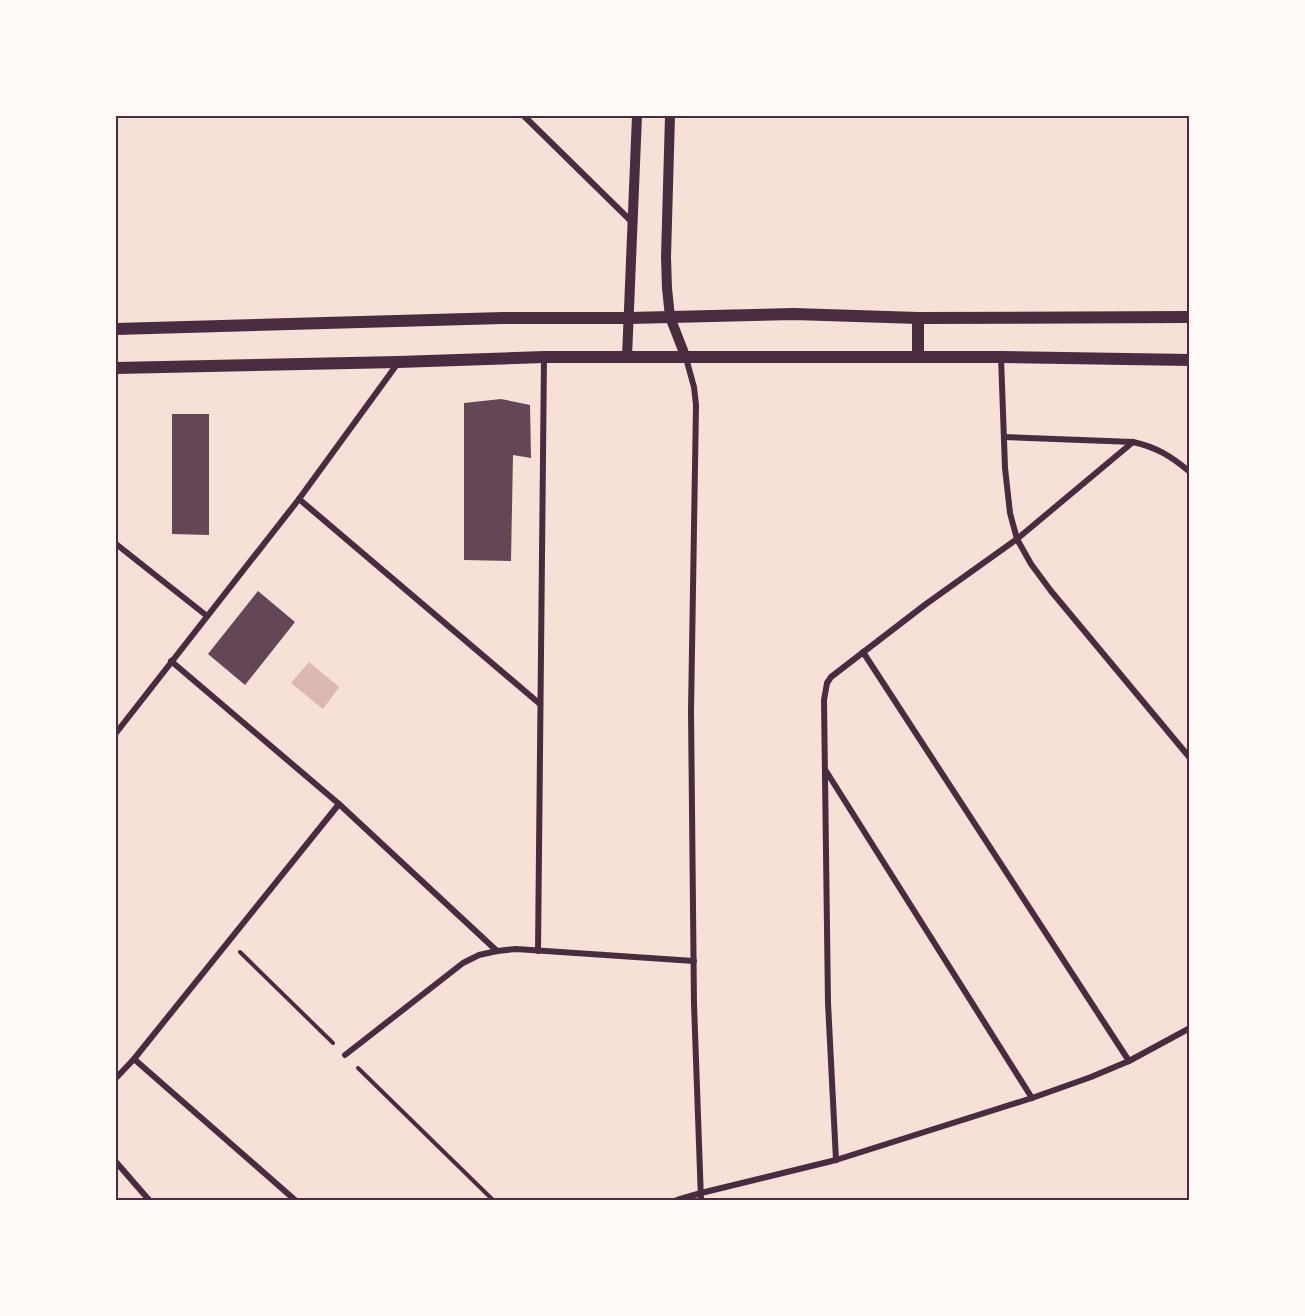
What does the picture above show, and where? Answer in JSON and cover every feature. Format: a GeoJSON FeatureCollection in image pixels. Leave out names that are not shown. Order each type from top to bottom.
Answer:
{"type":"FeatureCollection","features":[{"type":"Feature","properties":{"kind":"main road"},"geometry":{"type":"LineString","coordinates":[[116,329],[503,318],[794,314],[918,318],[1190,317]]}},
{"type":"Feature","properties":{"kind":"main road"},"geometry":{"type":"LineString","coordinates":[[918,318],[918,357]]}},
{"type":"Feature","properties":{"kind":"main road"},"geometry":{"type":"LineString","coordinates":[[116,368],[544,357],[1001,357],[1190,360]]}},
{"type":"Feature","properties":{"kind":"street"},"geometry":{"type":"LineString","coordinates":[[524,116],[633,223]]}},
{"type":"Feature","properties":{"kind":"street"},"geometry":{"type":"LineString","coordinates":[[627,357],[637,116]]}},
{"type":"Feature","properties":{"kind":"street"},"geometry":{"type":"LineString","coordinates":[[670,116],[666,258],[670,317],[686,358],[696,405],[691,711],[694,961],[701,1200]]}},
{"type":"Feature","properties":{"kind":"street"},"geometry":{"type":"LineString","coordinates":[[538,951],[544,357]]}},
{"type":"Feature","properties":{"kind":"street"},"geometry":{"type":"LineString","coordinates":[[1001,357],[1010,513],[1017,539],[1031,564],[1051,591],[1190,758]]}},
{"type":"Feature","properties":{"kind":"street"},"geometry":{"type":"LineString","coordinates":[[116,733],[299,499],[398,362]]}},
{"type":"Feature","properties":{"kind":"street"},"geometry":{"type":"LineString","coordinates":[[1004,437],[1133,442],[1152,446],[1190,472]]}},
{"type":"Feature","properties":{"kind":"street"},"geometry":{"type":"LineString","coordinates":[[836,1160],[828,1003],[826,688],[831,677],[926,604],[1017,539],[1133,442]]}},
{"type":"Feature","properties":{"kind":"street"},"geometry":{"type":"LineString","coordinates":[[299,499],[540,704]]}},
{"type":"Feature","properties":{"kind":"street"},"geometry":{"type":"LineString","coordinates":[[116,544],[207,616]]}},
{"type":"Feature","properties":{"kind":"street"},"geometry":{"type":"LineString","coordinates":[[863,652],[1129,1061]]}},
{"type":"Feature","properties":{"kind":"street"},"geometry":{"type":"LineString","coordinates":[[171,662],[339,804],[497,951]]}},
{"type":"Feature","properties":{"kind":"street"},"geometry":{"type":"LineString","coordinates":[[826,770],[1032,1098]]}},
{"type":"Feature","properties":{"kind":"street"},"geometry":{"type":"LineString","coordinates":[[116,1078],[134,1059],[339,804]]}},
{"type":"Feature","properties":{"kind":"street"},"geometry":{"type":"LineString","coordinates":[[345,1055],[454,970],[479,955],[497,951],[538,951],[694,961]]}},
{"type":"Feature","properties":{"kind":"street"},"geometry":{"type":"LineString","coordinates":[[677,1200],[836,1160],[1032,1098],[1129,1061],[1190,1028]]}},
{"type":"Feature","properties":{"kind":"street"},"geometry":{"type":"LineString","coordinates":[[134,1059],[295,1200]]}},
{"type":"Feature","properties":{"kind":"street"},"geometry":{"type":"LineString","coordinates":[[116,1162],[149,1200]]}},
{"type":"Feature","properties":{"kind":"path"},"geometry":{"type":"LineString","coordinates":[[229,941],[492,1200]]}},
{"type":"Feature","properties":{"kind":"shaded area"},"geometry":{"type":"Polygon","coordinates":[[[309,662],[339,687],[323,709],[291,683],[309,662]]]}},
{"type":"Feature","properties":{"kind":"building"},"geometry":{"type":"Polygon","coordinates":[[[501,399],[530,405],[531,458],[513,455],[511,561],[464,560],[464,403],[501,399]]]}},
{"type":"Feature","properties":{"kind":"building"},"geometry":{"type":"Polygon","coordinates":[[[172,414],[209,414],[209,535],[172,534],[172,414]]]}},
{"type":"Feature","properties":{"kind":"building"},"geometry":{"type":"Polygon","coordinates":[[[258,591],[295,622],[245,685],[208,654],[258,591]]]}}]}
